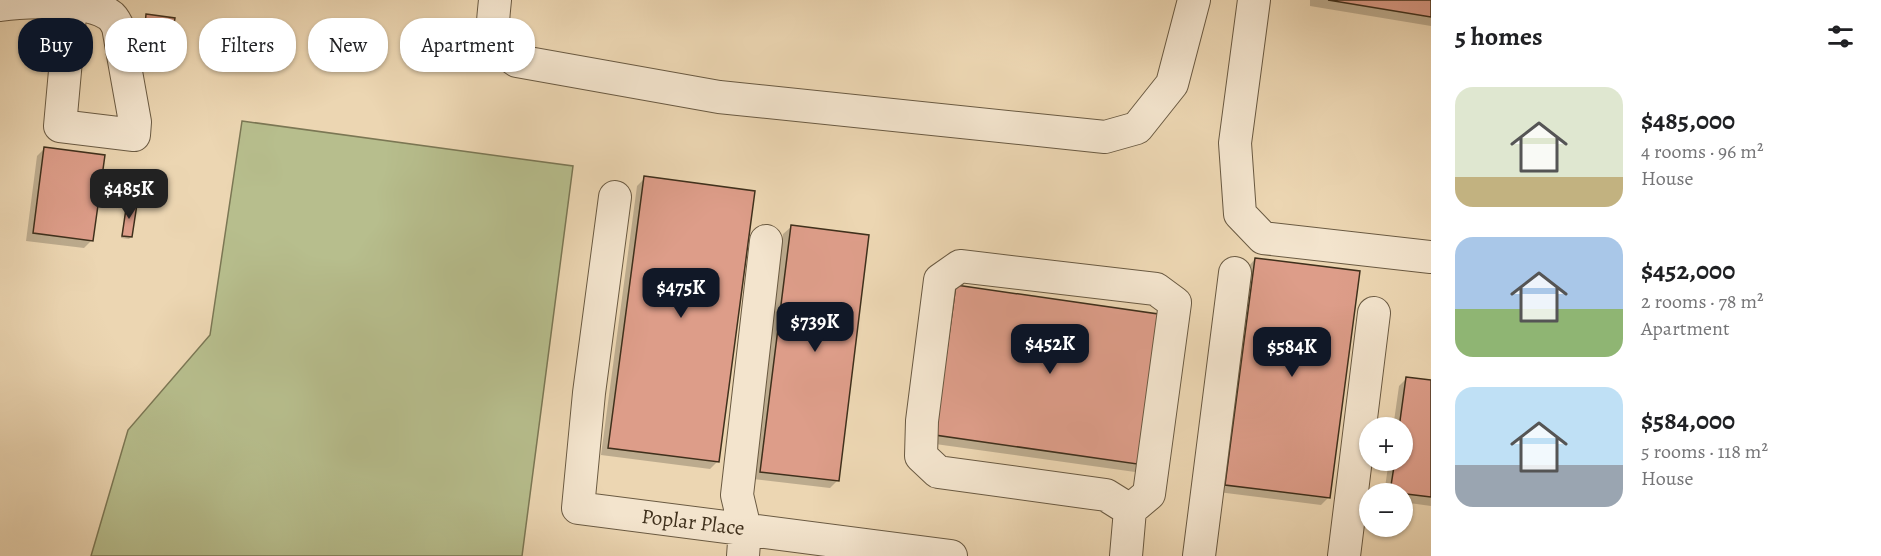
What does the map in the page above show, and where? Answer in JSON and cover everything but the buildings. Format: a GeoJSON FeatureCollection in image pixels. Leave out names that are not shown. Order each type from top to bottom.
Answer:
{"type":"FeatureCollection","features":[{"type":"Feature","properties":{"kind":"street"},"geometry":{"type":"LineString","coordinates":[[0,5],[29,0],[71,5]]}},
{"type":"Feature","properties":{"kind":"street"},"geometry":{"type":"LineString","coordinates":[[495,0],[492,33],[500,50],[517,61],[719,97],[1106,137],[1137,128],[1172,84],[1194,0]]}},
{"type":"Feature","properties":{"kind":"street"},"geometry":{"type":"LineString","coordinates":[[1254,0],[1235,143],[1240,214],[1263,238],[1431,257]]}},
{"type":"Feature","properties":{"kind":"street","name":"Poplar Place"},"geometry":{"type":"LineString","coordinates":[[615,197],[589,393],[578,508],[744,542],[950,556]]}},
{"type":"Feature","properties":{"kind":"street"},"geometry":{"type":"LineString","coordinates":[[744,542],[737,495],[766,241]]}},
{"type":"Feature","properties":{"kind":"street"},"geometry":{"type":"LineString","coordinates":[[1126,556],[1130,510],[1149,494],[1175,303],[1156,289],[960,266],[940,280],[922,422],[921,456],[938,472],[1106,495],[1130,510]]}},
{"type":"Feature","properties":{"kind":"street"},"geometry":{"type":"LineString","coordinates":[[1199,556],[1235,273]]}},
{"type":"Feature","properties":{"kind":"street"},"geometry":{"type":"LineString","coordinates":[[1344,556],[1374,313]]}},
{"type":"Feature","properties":{"kind":"green space"},"geometry":{"type":"Polygon","coordinates":[[[242,121],[573,166],[522,556],[91,556],[128,430],[210,335],[242,121]]]}}]}
